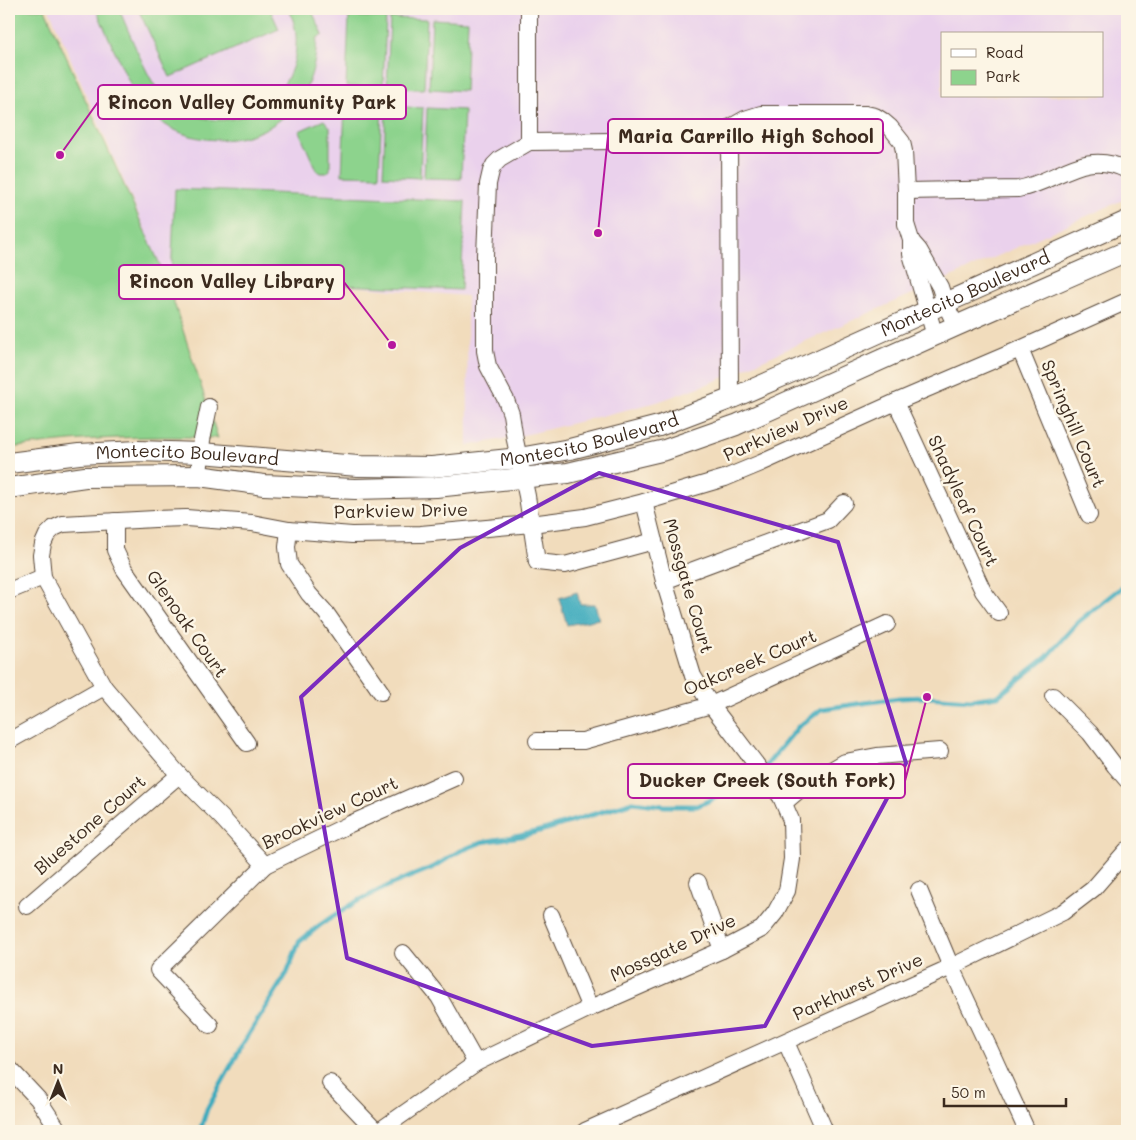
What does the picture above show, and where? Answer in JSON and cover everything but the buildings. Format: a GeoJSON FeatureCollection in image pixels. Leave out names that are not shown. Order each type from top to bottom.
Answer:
{"type":"FeatureCollection","features":[{"type":"Feature","properties":{"kind":"main road","name":"Montecito Boulevard"},"geometry":{"type":"LineString","coordinates":[[9,463],[79,454],[138,451],[201,453],[358,466],[432,467],[519,458],[570,449],[659,426],[730,399],[1127,221]]}},
{"type":"Feature","properties":{"kind":"main road","name":"Montecito Boulevard"},"geometry":{"type":"LineString","coordinates":[[9,488],[85,477],[199,476],[264,485],[355,489],[436,487],[568,473],[665,450],[736,425],[1127,251]]}},
{"type":"Feature","properties":{"kind":"street"},"geometry":{"type":"LineString","coordinates":[[529,9],[529,142]]}},
{"type":"Feature","properties":{"kind":"street"},"geometry":{"type":"LineString","coordinates":[[654,541],[565,565],[537,562],[527,496],[511,414],[488,366],[486,357],[485,230],[488,184],[491,171],[500,159],[529,142],[699,140],[752,116],[766,114],[866,114],[875,116],[884,121],[902,142],[906,191],[906,224],[911,240],[919,250],[940,287],[936,307],[935,336]]}},
{"type":"Feature","properties":{"kind":"street"},"geometry":{"type":"LineString","coordinates":[[729,128],[730,399]]}},
{"type":"Feature","properties":{"kind":"street"},"geometry":{"type":"LineString","coordinates":[[906,191],[1027,188],[1068,169],[1090,163],[1106,163],[1127,170]]}},
{"type":"Feature","properties":{"kind":"street","name":"Parkview Drive"},"geometry":{"type":"LineString","coordinates":[[265,865],[179,775],[104,687],[43,577],[43,544],[47,535],[54,528],[63,524],[186,518],[252,523],[289,530],[352,535],[421,534],[586,517],[725,478],[1127,301]]}},
{"type":"Feature","properties":{"kind":"street"},"geometry":{"type":"LineString","coordinates":[[936,307],[956,326]]}},
{"type":"Feature","properties":{"kind":"street","name":"Springhill Court"},"geometry":{"type":"LineString","coordinates":[[1020,349],[1089,515]]}},
{"type":"Feature","properties":{"kind":"street","name":"Shadyleaf Court"},"geometry":{"type":"LineString","coordinates":[[896,402],[983,591],[999,613]]}},
{"type":"Feature","properties":{"kind":"street"},"geometry":{"type":"LineString","coordinates":[[199,476],[209,407]]}},
{"type":"Feature","properties":{"kind":"street","name":"Mossgate Court"},"geometry":{"type":"LineString","coordinates":[[644,502],[664,580],[693,676],[711,705]]}},
{"type":"Feature","properties":{"kind":"street"},"geometry":{"type":"LineString","coordinates":[[664,580],[828,520],[844,503]]}},
{"type":"Feature","properties":{"kind":"street","name":"Glenoak Court"},"geometry":{"type":"LineString","coordinates":[[115,521],[115,550],[124,569],[247,743]]}},
{"type":"Feature","properties":{"kind":"street"},"geometry":{"type":"LineString","coordinates":[[289,530],[287,547],[290,564],[309,594],[326,613],[381,692]]}},
{"type":"Feature","properties":{"kind":"street"},"geometry":{"type":"LineString","coordinates":[[9,591],[43,577]]}},
{"type":"Feature","properties":{"kind":"street","name":"Oakcreek Court"},"geometry":{"type":"LineString","coordinates":[[537,742],[583,741],[711,705],[887,624]]}},
{"type":"Feature","properties":{"kind":"street"},"geometry":{"type":"LineString","coordinates":[[9,741],[104,687]]}},
{"type":"Feature","properties":{"kind":"street"},"geometry":{"type":"LineString","coordinates":[[1053,696],[1090,733],[1127,780]]}},
{"type":"Feature","properties":{"kind":"street","name":"Mossgate Drive"},"geometry":{"type":"LineString","coordinates":[[378,1131],[476,1063],[590,1008],[722,950],[762,929],[775,912],[787,890],[792,859],[791,820],[781,797],[711,705]]}},
{"type":"Feature","properties":{"kind":"street"},"geometry":{"type":"LineString","coordinates":[[784,804],[804,786],[844,762],[877,756],[940,751]]}},
{"type":"Feature","properties":{"kind":"street","name":"Bluestone Court"},"geometry":{"type":"LineString","coordinates":[[27,906],[179,775]]}},
{"type":"Feature","properties":{"kind":"street","name":"Brookview Court"},"geometry":{"type":"LineString","coordinates":[[210,1025],[158,970],[265,865],[350,824],[454,778]]}},
{"type":"Feature","properties":{"kind":"street","name":"Parkhurst Drive"},"geometry":{"type":"LineString","coordinates":[[585,1131],[951,968],[1063,912],[1093,889],[1127,850]]}},
{"type":"Feature","properties":{"kind":"street"},"geometry":{"type":"LineString","coordinates":[[698,882],[722,950]]}},
{"type":"Feature","properties":{"kind":"street"},"geometry":{"type":"LineString","coordinates":[[918,890],[951,968],[1027,1131]]}},
{"type":"Feature","properties":{"kind":"street"},"geometry":{"type":"LineString","coordinates":[[552,915],[590,1008]]}},
{"type":"Feature","properties":{"kind":"street"},"geometry":{"type":"LineString","coordinates":[[403,953],[440,997],[476,1063]]}},
{"type":"Feature","properties":{"kind":"street"},"geometry":{"type":"LineString","coordinates":[[786,1042],[825,1131]]}},
{"type":"Feature","properties":{"kind":"street"},"geometry":{"type":"LineString","coordinates":[[9,1068],[38,1099],[59,1131]]}},
{"type":"Feature","properties":{"kind":"street"},"geometry":{"type":"LineString","coordinates":[[330,1083],[378,1131]]}},
{"type":"Feature","properties":{"kind":"highlighted area"},"geometry":{"type":"Polygon","coordinates":[[[599,473],[838,542],[906,763],[765,1026],[592,1046],[347,958],[301,697],[460,548],[599,473]]]}},
{"type":"Feature","properties":{"kind":"shaded area"},"geometry":{"type":"Polygon","coordinates":[[[49,9],[1127,9],[1127,198],[713,382],[657,402],[533,433],[468,446],[467,296],[321,284],[166,278],[49,9]]]}},
{"type":"Feature","properties":{"kind":"green space"},"geometry":{"type":"Polygon","coordinates":[[[9,9],[45,9],[166,278],[218,438],[113,438],[9,448],[9,9]]]}},
{"type":"Feature","properties":{"kind":"green space"},"geometry":{"type":"Polygon","coordinates":[[[96,9],[119,9],[150,78],[163,97],[188,113],[215,120],[237,118],[250,113],[274,97],[283,86],[290,74],[296,46],[295,27],[289,9],[311,9],[323,35],[317,38],[316,55],[307,86],[299,100],[286,115],[269,127],[251,135],[232,139],[212,140],[192,136],[173,129],[149,112],[129,82],[96,9]]]}},
{"type":"Feature","properties":{"kind":"green space"},"geometry":{"type":"Polygon","coordinates":[[[138,9],[270,9],[279,29],[170,77],[138,9]]]}},
{"type":"Feature","properties":{"kind":"green space"},"geometry":{"type":"Polygon","coordinates":[[[349,16],[386,18],[383,88],[346,86],[349,16]]]}},
{"type":"Feature","properties":{"kind":"green space"},"geometry":{"type":"Polygon","coordinates":[[[390,18],[427,19],[424,89],[387,88],[390,18]]]}},
{"type":"Feature","properties":{"kind":"green space"},"geometry":{"type":"Polygon","coordinates":[[[432,19],[468,21],[465,91],[429,89],[432,19]]]}},
{"type":"Feature","properties":{"kind":"green space"},"geometry":{"type":"Polygon","coordinates":[[[345,105],[382,106],[379,176],[342,175],[345,105]]]}},
{"type":"Feature","properties":{"kind":"green space"},"geometry":{"type":"Polygon","coordinates":[[[386,106],[423,108],[420,178],[383,176],[386,106]]]}},
{"type":"Feature","properties":{"kind":"green space"},"geometry":{"type":"Polygon","coordinates":[[[427,108],[464,110],[461,179],[424,178],[427,108]]]}},
{"type":"Feature","properties":{"kind":"green space"},"geometry":{"type":"Polygon","coordinates":[[[324,120],[330,127],[330,170],[327,173],[320,173],[316,170],[299,131],[324,120]]]}},
{"type":"Feature","properties":{"kind":"green space"},"geometry":{"type":"Polygon","coordinates":[[[175,189],[465,201],[461,290],[171,278],[175,189]]]}},
{"type":"Feature","properties":{"kind":"water"},"geometry":{"type":"Polygon","coordinates":[[[577,592],[580,604],[595,604],[599,619],[567,625],[559,598],[577,592]]]}},
{"type":"Feature","properties":{"kind":"waterway"},"geometry":{"type":"LineString","coordinates":[[767,765],[798,727],[822,709],[899,698],[927,697],[970,700],[998,696],[1047,657],[1078,622],[1127,585]]}},
{"type":"Feature","properties":{"kind":"waterway"},"geometry":{"type":"LineString","coordinates":[[200,1131],[207,1109],[243,1044],[287,973],[299,942],[320,925],[356,902],[392,884],[434,867],[458,852],[482,842],[520,836],[547,829],[633,802],[665,806],[697,806],[750,782]]}},
{"type":"Feature","properties":{"kind":"place","name":"Rincon Valley Community Park"},"geometry":{"type":"Point","coordinates":[60,155]}},
{"type":"Feature","properties":{"kind":"place","name":"Maria Carrillo High School"},"geometry":{"type":"Point","coordinates":[598,233]}},
{"type":"Feature","properties":{"kind":"place","name":"Rincon Valley Library"},"geometry":{"type":"Point","coordinates":[392,345]}},
{"type":"Feature","properties":{"kind":"place","name":"Ducker Creek (South Fork)"},"geometry":{"type":"Point","coordinates":[927,697]}}]}
